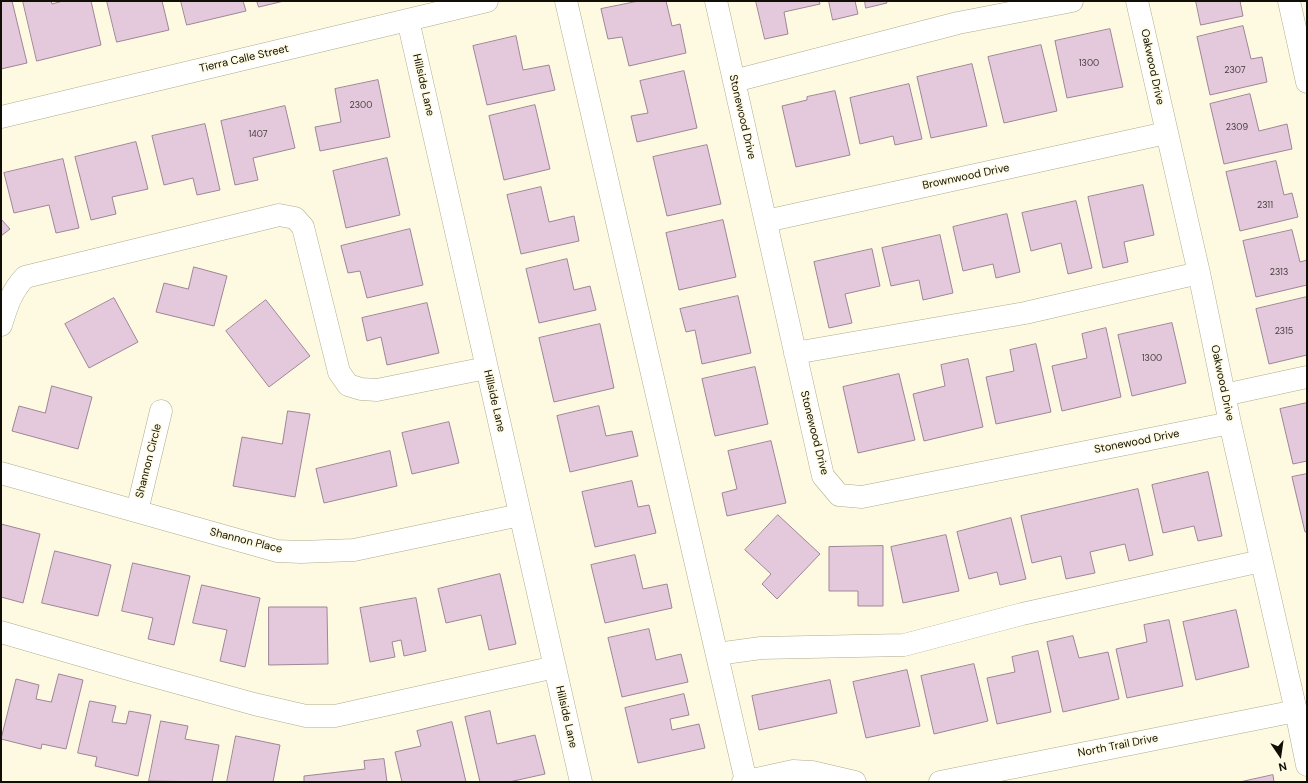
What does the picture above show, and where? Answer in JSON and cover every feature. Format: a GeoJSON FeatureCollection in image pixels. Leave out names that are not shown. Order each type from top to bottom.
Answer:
{"type":"FeatureCollection","features":[{"type":"Feature","properties":{"kind":"street","name":"Tierra Calle Street"},"geometry":{"type":"LineString","coordinates":[[1,117],[487,1]]}},
{"type":"Feature","properties":{"kind":"street"},"geometry":{"type":"LineString","coordinates":[[566,1],[717,654],[744,782],[793,771],[812,772],[855,782]]}},
{"type":"Feature","properties":{"kind":"street","name":"Stonewood Drive"},"geometry":{"type":"LineString","coordinates":[[716,1],[823,476],[839,495],[862,496],[1230,423]]}},
{"type":"Feature","properties":{"kind":"street"},"geometry":{"type":"LineString","coordinates":[[734,81],[958,23],[1072,1]]}},
{"type":"Feature","properties":{"kind":"street","name":"Oakwood Drive"},"geometry":{"type":"LineString","coordinates":[[1137,1],[1307,765]]}},
{"type":"Feature","properties":{"kind":"street"},"geometry":{"type":"LineString","coordinates":[[1289,1],[1307,82]]}},
{"type":"Feature","properties":{"kind":"street","name":"Hillside Lane"},"geometry":{"type":"LineString","coordinates":[[408,20],[581,782]]}},
{"type":"Feature","properties":{"kind":"street","name":"Brownwood Drive"},"geometry":{"type":"LineString","coordinates":[[766,222],[1166,133]]}},
{"type":"Feature","properties":{"kind":"street"},"geometry":{"type":"LineString","coordinates":[[1,325],[8,302],[15,287],[25,276],[279,215],[295,218],[303,227],[339,372],[348,385],[361,389],[377,390],[486,368]]}},
{"type":"Feature","properties":{"kind":"street"},"geometry":{"type":"LineString","coordinates":[[795,353],[1025,313],[1198,272]]}},
{"type":"Feature","properties":{"kind":"street"},"geometry":{"type":"LineString","coordinates":[[1224,395],[1307,377]]}},
{"type":"Feature","properties":{"kind":"street","name":"Shannon Circle"},"geometry":{"type":"LineString","coordinates":[[137,511],[161,411]]}},
{"type":"Feature","properties":{"kind":"street","name":"Shannon Place"},"geometry":{"type":"LineString","coordinates":[[1,473],[277,551],[301,552],[354,550],[520,515]]}},
{"type":"Feature","properties":{"kind":"street"},"geometry":{"type":"LineString","coordinates":[[717,654],[761,648],[904,645],[1022,614],[1261,561]]}},
{"type":"Feature","properties":{"kind":"street"},"geometry":{"type":"LineString","coordinates":[[1,632],[232,698],[306,716],[335,716],[555,667]]}},
{"type":"Feature","properties":{"kind":"street","name":"North Trail Drive"},"geometry":{"type":"LineString","coordinates":[[940,782],[1296,711]]}},
{"type":"Feature","properties":{"kind":"building"},"geometry":{"type":"Polygon","coordinates":[[[12,1],[27,63],[1,69],[1,2],[12,1]]]}},
{"type":"Feature","properties":{"kind":"building"},"geometry":{"type":"Polygon","coordinates":[[[23,1],[51,1],[52,4],[63,1],[91,1],[101,45],[37,61],[23,1]]]}},
{"type":"Feature","properties":{"kind":"building"},"geometry":{"type":"Polygon","coordinates":[[[107,1],[162,1],[169,30],[117,42],[107,1]]]}},
{"type":"Feature","properties":{"kind":"building"},"geometry":{"type":"Polygon","coordinates":[[[181,1],[243,1],[246,11],[187,25],[181,1]]]}},
{"type":"Feature","properties":{"kind":"building"},"geometry":{"type":"Polygon","coordinates":[[[257,1],[284,1],[259,7],[257,1]]]}},
{"type":"Feature","properties":{"kind":"building"},"geometry":{"type":"Polygon","coordinates":[[[639,1],[666,1],[672,26],[680,24],[686,53],[629,66],[622,37],[608,39],[601,9],[639,1]]]}},
{"type":"Feature","properties":{"kind":"building"},"geometry":{"type":"Polygon","coordinates":[[[756,1],[819,1],[820,4],[784,12],[788,34],[765,39],[756,1]]]}},
{"type":"Feature","properties":{"kind":"building"},"geometry":{"type":"Polygon","coordinates":[[[829,1],[855,1],[858,14],[833,20],[829,1]]]}},
{"type":"Feature","properties":{"kind":"building"},"geometry":{"type":"Polygon","coordinates":[[[865,1],[886,1],[887,3],[866,8],[865,1]]]}},
{"type":"Feature","properties":{"kind":"building"},"geometry":{"type":"Polygon","coordinates":[[[1196,1],[1240,1],[1243,16],[1201,25],[1196,1]]]}},
{"type":"Feature","properties":{"kind":"building"},"geometry":{"type":"Polygon","coordinates":[[[1243,26],[1251,59],[1262,57],[1267,82],[1210,95],[1197,37],[1243,26]]]}},
{"type":"Feature","properties":{"kind":"building"},"geometry":{"type":"Polygon","coordinates":[[[1110,29],[1123,87],[1067,98],[1055,41],[1110,29]]]}},
{"type":"Feature","properties":{"kind":"building"},"geometry":{"type":"Polygon","coordinates":[[[516,36],[523,70],[549,65],[555,90],[487,105],[473,46],[516,36]]]}},
{"type":"Feature","properties":{"kind":"building"},"geometry":{"type":"Polygon","coordinates":[[[1041,45],[1057,111],[1004,123],[988,57],[1041,45]]]}},
{"type":"Feature","properties":{"kind":"building"},"geometry":{"type":"Polygon","coordinates":[[[972,64],[987,126],[931,138],[917,77],[972,64]]]}},
{"type":"Feature","properties":{"kind":"building"},"geometry":{"type":"Polygon","coordinates":[[[684,71],[697,128],[637,142],[631,116],[648,113],[640,81],[684,71]]]}},
{"type":"Feature","properties":{"kind":"building"},"geometry":{"type":"Polygon","coordinates":[[[378,80],[390,137],[320,151],[315,127],[341,122],[335,89],[378,80]]]}},
{"type":"Feature","properties":{"kind":"building"},"geometry":{"type":"Polygon","coordinates":[[[909,84],[922,139],[895,145],[893,136],[860,144],[850,98],[909,84]]]}},
{"type":"Feature","properties":{"kind":"building"},"geometry":{"type":"Polygon","coordinates":[[[835,91],[850,155],[796,167],[782,106],[807,100],[807,97],[835,91]]]}},
{"type":"Feature","properties":{"kind":"building"},"geometry":{"type":"Polygon","coordinates":[[[1250,94],[1259,131],[1287,124],[1292,149],[1224,164],[1210,104],[1250,94]]]}},
{"type":"Feature","properties":{"kind":"building"},"geometry":{"type":"Polygon","coordinates":[[[535,105],[550,169],[504,180],[489,116],[535,105]]]}},
{"type":"Feature","properties":{"kind":"building"},"geometry":{"type":"Polygon","coordinates":[[[285,106],[295,148],[253,158],[258,180],[235,185],[221,121],[285,106]]]}},
{"type":"Feature","properties":{"kind":"building"},"geometry":{"type":"Polygon","coordinates":[[[205,124],[220,190],[197,195],[193,178],[164,185],[152,136],[205,124]]]}},
{"type":"Feature","properties":{"kind":"building"},"geometry":{"type":"Polygon","coordinates":[[[136,142],[148,189],[112,197],[116,214],[91,220],[75,157],[136,142]]]}},
{"type":"Feature","properties":{"kind":"building"},"geometry":{"type":"Polygon","coordinates":[[[707,145],[721,204],[667,216],[653,157],[707,145]]]}},
{"type":"Feature","properties":{"kind":"building"},"geometry":{"type":"Polygon","coordinates":[[[387,158],[400,215],[346,228],[333,171],[387,158]]]}},
{"type":"Feature","properties":{"kind":"building"},"geometry":{"type":"Polygon","coordinates":[[[63,159],[79,228],[56,233],[49,205],[14,213],[4,173],[63,159]]]}},
{"type":"Feature","properties":{"kind":"building"},"geometry":{"type":"Polygon","coordinates":[[[1276,161],[1284,195],[1292,193],[1298,217],[1240,231],[1226,172],[1276,161]]]}},
{"type":"Feature","properties":{"kind":"building"},"geometry":{"type":"Polygon","coordinates":[[[1143,185],[1154,235],[1124,242],[1128,262],[1103,268],[1088,197],[1143,185]]]}},
{"type":"Feature","properties":{"kind":"building"},"geometry":{"type":"Polygon","coordinates":[[[541,187],[549,222],[574,216],[579,241],[521,254],[507,195],[541,187]]]}},
{"type":"Feature","properties":{"kind":"building"},"geometry":{"type":"Polygon","coordinates":[[[1076,201],[1092,268],[1068,274],[1061,243],[1031,251],[1022,213],[1076,201]]]}},
{"type":"Feature","properties":{"kind":"building"},"geometry":{"type":"Polygon","coordinates":[[[1007,214],[1020,272],[996,278],[993,264],[963,271],[953,227],[1007,214]]]}},
{"type":"Feature","properties":{"kind":"building"},"geometry":{"type":"Polygon","coordinates":[[[1,219],[10,229],[1,236],[1,219]]]}},
{"type":"Feature","properties":{"kind":"building"},"geometry":{"type":"Polygon","coordinates":[[[723,220],[736,277],[679,290],[666,233],[723,220]]]}},
{"type":"Feature","properties":{"kind":"building"},"geometry":{"type":"Polygon","coordinates":[[[410,229],[423,285],[367,298],[360,271],[348,273],[341,246],[410,229]]]}},
{"type":"Feature","properties":{"kind":"building"},"geometry":{"type":"Polygon","coordinates":[[[1292,230],[1300,262],[1307,260],[1307,285],[1256,297],[1243,241],[1292,230]]]}},
{"type":"Feature","properties":{"kind":"building"},"geometry":{"type":"Polygon","coordinates":[[[940,235],[953,293],[923,300],[919,280],[891,286],[882,248],[940,235]]]}},
{"type":"Feature","properties":{"kind":"building"},"geometry":{"type":"Polygon","coordinates":[[[872,249],[880,286],[845,294],[852,323],[829,328],[814,262],[872,249]]]}},
{"type":"Feature","properties":{"kind":"building"},"geometry":{"type":"Polygon","coordinates":[[[567,259],[574,290],[590,286],[596,310],[539,323],[526,269],[567,259]]]}},
{"type":"Feature","properties":{"kind":"building"},"geometry":{"type":"Polygon","coordinates":[[[194,267],[227,276],[214,326],[156,312],[164,283],[188,289],[194,267]]]}},
{"type":"Feature","properties":{"kind":"building"},"geometry":{"type":"Polygon","coordinates":[[[738,296],[751,353],[702,364],[695,330],[686,332],[680,309],[738,296]]]}},
{"type":"Feature","properties":{"kind":"building"},"geometry":{"type":"Polygon","coordinates":[[[1307,297],[1307,355],[1269,364],[1256,309],[1307,297]]]}},
{"type":"Feature","properties":{"kind":"building"},"geometry":{"type":"Polygon","coordinates":[[[114,298],[138,342],[89,368],[65,324],[114,298]]]}},
{"type":"Feature","properties":{"kind":"building"},"geometry":{"type":"Polygon","coordinates":[[[266,300],[310,356],[269,387],[226,331],[266,300]]]}},
{"type":"Feature","properties":{"kind":"building"},"geometry":{"type":"Polygon","coordinates":[[[427,303],[439,353],[387,365],[381,337],[367,341],[362,318],[427,303]]]}},
{"type":"Feature","properties":{"kind":"building"},"geometry":{"type":"Polygon","coordinates":[[[1172,323],[1186,383],[1132,396],[1118,335],[1172,323]]]}},
{"type":"Feature","properties":{"kind":"building"},"geometry":{"type":"Polygon","coordinates":[[[600,324],[614,388],[554,402],[539,338],[600,324]]]}},
{"type":"Feature","properties":{"kind":"building"},"geometry":{"type":"Polygon","coordinates":[[[1106,328],[1121,397],[1062,411],[1052,366],[1087,358],[1082,334],[1106,328]]]}},
{"type":"Feature","properties":{"kind":"building"},"geometry":{"type":"Polygon","coordinates":[[[1036,344],[1051,412],[996,424],[986,377],[1014,371],[1010,350],[1036,344]]]}},
{"type":"Feature","properties":{"kind":"building"},"geometry":{"type":"Polygon","coordinates":[[[968,359],[983,427],[924,441],[913,394],[945,386],[941,365],[968,359]]]}},
{"type":"Feature","properties":{"kind":"building"},"geometry":{"type":"Polygon","coordinates":[[[755,367],[768,424],[715,436],[702,379],[755,367]]]}},
{"type":"Feature","properties":{"kind":"building"},"geometry":{"type":"Polygon","coordinates":[[[899,374],[915,440],[858,453],[843,387],[899,374]]]}},
{"type":"Feature","properties":{"kind":"building"},"geometry":{"type":"Polygon","coordinates":[[[52,386],[92,397],[78,449],[12,431],[19,406],[45,413],[52,386]]]}},
{"type":"Feature","properties":{"kind":"building"},"geometry":{"type":"Polygon","coordinates":[[[1307,403],[1307,461],[1293,464],[1280,409],[1307,403]]]}},
{"type":"Feature","properties":{"kind":"building"},"geometry":{"type":"Polygon","coordinates":[[[599,406],[606,436],[632,431],[638,456],[570,472],[557,416],[599,406]]]}},
{"type":"Feature","properties":{"kind":"building"},"geometry":{"type":"Polygon","coordinates":[[[288,411],[310,414],[295,497],[233,486],[242,437],[282,444],[288,411]]]}},
{"type":"Feature","properties":{"kind":"building"},"geometry":{"type":"Polygon","coordinates":[[[449,422],[459,463],[412,474],[402,433],[449,422]]]}},
{"type":"Feature","properties":{"kind":"building"},"geometry":{"type":"Polygon","coordinates":[[[771,441],[786,503],[727,516],[722,493],[737,489],[728,451],[771,441]]]}},
{"type":"Feature","properties":{"kind":"building"},"geometry":{"type":"Polygon","coordinates":[[[390,451],[397,486],[324,503],[316,469],[390,451]]]}},
{"type":"Feature","properties":{"kind":"building"},"geometry":{"type":"Polygon","coordinates":[[[1208,472],[1222,536],[1198,541],[1194,526],[1163,533],[1152,485],[1208,472]]]}},
{"type":"Feature","properties":{"kind":"building"},"geometry":{"type":"Polygon","coordinates":[[[1307,474],[1307,532],[1305,532],[1292,477],[1307,474]]]}},
{"type":"Feature","properties":{"kind":"building"},"geometry":{"type":"Polygon","coordinates":[[[632,481],[638,507],[649,505],[656,533],[595,547],[582,492],[632,481]]]}},
{"type":"Feature","properties":{"kind":"building"},"geometry":{"type":"Polygon","coordinates":[[[1138,489],[1153,555],[1129,561],[1125,544],[1090,552],[1095,573],[1066,579],[1061,556],[1032,563],[1021,516],[1138,489]]]}},
{"type":"Feature","properties":{"kind":"building"},"geometry":{"type":"Polygon","coordinates":[[[778,515],[820,554],[777,599],[762,584],[771,574],[745,550],[778,515]]]}},
{"type":"Feature","properties":{"kind":"building"},"geometry":{"type":"Polygon","coordinates":[[[1011,518],[1026,579],[1000,585],[997,572],[969,579],[957,532],[1011,518]]]}},
{"type":"Feature","properties":{"kind":"building"},"geometry":{"type":"Polygon","coordinates":[[[1,524],[40,534],[23,603],[1,597],[1,524]]]}},
{"type":"Feature","properties":{"kind":"building"},"geometry":{"type":"Polygon","coordinates":[[[946,535],[959,591],[903,603],[891,547],[946,535]]]}},
{"type":"Feature","properties":{"kind":"building"},"geometry":{"type":"Polygon","coordinates":[[[883,546],[883,606],[858,606],[858,591],[829,591],[829,547],[883,546]]]}},
{"type":"Feature","properties":{"kind":"building"},"geometry":{"type":"Polygon","coordinates":[[[55,551],[111,565],[98,616],[42,603],[55,551]]]}},
{"type":"Feature","properties":{"kind":"building"},"geometry":{"type":"Polygon","coordinates":[[[635,555],[643,589],[667,584],[672,608],[605,623],[591,565],[635,555]]]}},
{"type":"Feature","properties":{"kind":"building"},"geometry":{"type":"Polygon","coordinates":[[[133,563],[190,576],[174,645],[148,639],[153,618],[122,611],[133,563]]]}},
{"type":"Feature","properties":{"kind":"building"},"geometry":{"type":"Polygon","coordinates":[[[500,574],[516,644],[489,650],[481,615],[446,623],[438,589],[500,574]]]}},
{"type":"Feature","properties":{"kind":"building"},"geometry":{"type":"Polygon","coordinates":[[[202,585],[260,598],[245,667],[220,661],[227,630],[193,623],[202,585]]]}},
{"type":"Feature","properties":{"kind":"building"},"geometry":{"type":"Polygon","coordinates":[[[416,598],[426,651],[404,656],[401,640],[392,642],[395,657],[370,662],[360,608],[416,598]]]}},
{"type":"Feature","properties":{"kind":"building"},"geometry":{"type":"Polygon","coordinates":[[[269,607],[327,607],[328,664],[269,665],[269,607]]]}},
{"type":"Feature","properties":{"kind":"building"},"geometry":{"type":"Polygon","coordinates":[[[1236,610],[1249,667],[1196,680],[1183,622],[1236,610]]]}},
{"type":"Feature","properties":{"kind":"building"},"geometry":{"type":"Polygon","coordinates":[[[1169,620],[1183,686],[1127,698],[1116,649],[1147,642],[1144,625],[1169,620]]]}},
{"type":"Feature","properties":{"kind":"building"},"geometry":{"type":"Polygon","coordinates":[[[649,629],[656,660],[681,654],[688,682],[622,697],[608,638],[649,629]]]}},
{"type":"Feature","properties":{"kind":"building"},"geometry":{"type":"Polygon","coordinates":[[[1073,636],[1079,658],[1108,652],[1119,699],[1063,712],[1047,642],[1073,636]]]}},
{"type":"Feature","properties":{"kind":"building"},"geometry":{"type":"Polygon","coordinates":[[[1038,651],[1051,712],[997,724],[987,678],[1015,672],[1012,657],[1038,651]]]}},
{"type":"Feature","properties":{"kind":"building"},"geometry":{"type":"Polygon","coordinates":[[[974,664],[988,721],[934,734],[921,676],[974,664]]]}},
{"type":"Feature","properties":{"kind":"building"},"geometry":{"type":"Polygon","coordinates":[[[907,670],[920,726],[866,738],[853,682],[907,670]]]}},
{"type":"Feature","properties":{"kind":"building"},"geometry":{"type":"Polygon","coordinates":[[[59,674],[83,680],[66,749],[42,744],[41,749],[1,739],[16,679],[39,685],[36,699],[51,702],[59,674]]]}},
{"type":"Feature","properties":{"kind":"building"},"geometry":{"type":"Polygon","coordinates":[[[830,680],[837,713],[759,730],[752,696],[830,680]]]}},
{"type":"Feature","properties":{"kind":"building"},"geometry":{"type":"Polygon","coordinates":[[[684,694],[689,715],[670,719],[672,730],[699,724],[705,748],[638,763],[625,708],[684,694]]]}},
{"type":"Feature","properties":{"kind":"building"},"geometry":{"type":"Polygon","coordinates":[[[90,701],[116,706],[112,722],[126,724],[129,711],[151,715],[138,776],[95,766],[97,757],[78,753],[90,701]]]}},
{"type":"Feature","properties":{"kind":"building"},"geometry":{"type":"Polygon","coordinates":[[[490,711],[497,744],[535,735],[545,774],[509,782],[480,782],[465,717],[490,711]]]}},
{"type":"Feature","properties":{"kind":"building"},"geometry":{"type":"Polygon","coordinates":[[[161,721],[188,726],[185,739],[219,745],[212,782],[149,781],[161,721]]]}},
{"type":"Feature","properties":{"kind":"building"},"geometry":{"type":"Polygon","coordinates":[[[452,722],[466,782],[402,782],[395,752],[421,746],[417,731],[452,722]]]}},
{"type":"Feature","properties":{"kind":"building"},"geometry":{"type":"Polygon","coordinates":[[[236,736],[280,745],[273,782],[227,782],[236,736]]]}},
{"type":"Feature","properties":{"kind":"building"},"geometry":{"type":"Polygon","coordinates":[[[384,759],[387,782],[304,782],[304,776],[365,769],[364,761],[384,759]]]}},
{"type":"Feature","properties":{"kind":"building"},"geometry":{"type":"Polygon","coordinates":[[[1273,775],[1274,782],[1240,782],[1273,775]]]}}]}
